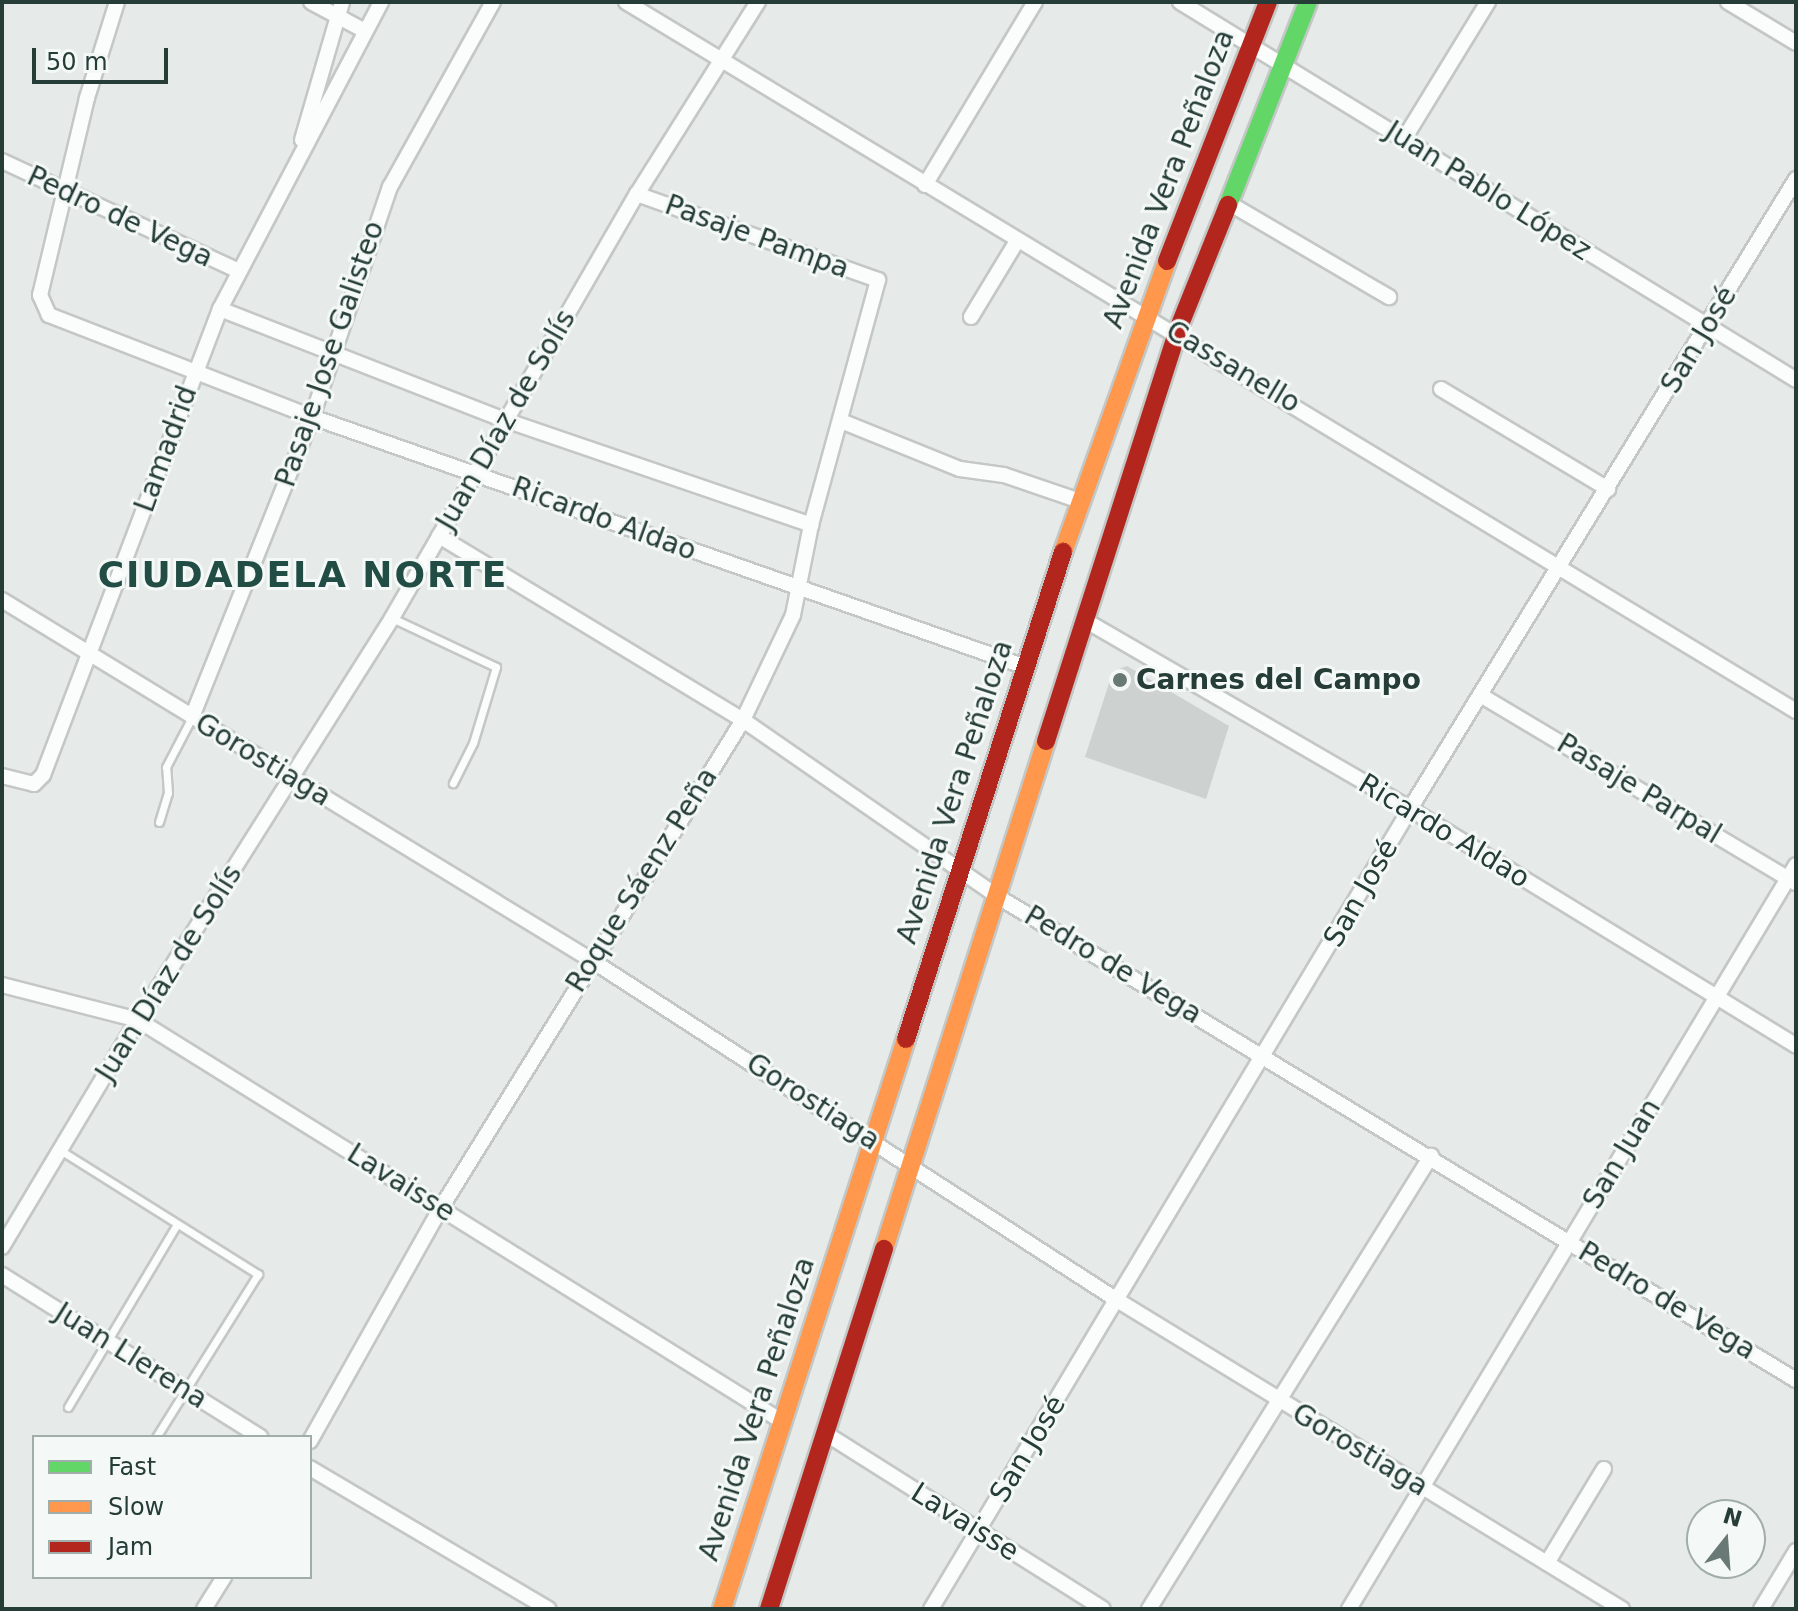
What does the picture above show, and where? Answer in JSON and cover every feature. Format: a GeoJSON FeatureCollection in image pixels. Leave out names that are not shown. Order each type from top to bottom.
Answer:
{"type":"FeatureCollection","features":[{"type":"Feature","properties":{"kind":"main road","name":"Avenida Vera Peñaloza"},"geometry":{"type":"LineString","coordinates":[[722,1609],[1080,501],[1146,314],[1268,2]]}},
{"type":"Feature","properties":{"kind":"main road"},"geometry":{"type":"LineString","coordinates":[[769,1609],[828,1435],[908,1168],[1000,898],[1177,332],[1308,2]]}},
{"type":"Feature","properties":{"kind":"street"},"geometry":{"type":"LineString","coordinates":[[68,193],[87,98],[117,2]]}},
{"type":"Feature","properties":{"kind":"street"},"geometry":{"type":"LineString","coordinates":[[311,2],[338,8],[365,31]]}},
{"type":"Feature","properties":{"kind":"street","name":"Lamadrid"},"geometry":{"type":"LineString","coordinates":[[2,776],[34,784],[43,775],[220,309],[381,2]]}},
{"type":"Feature","properties":{"kind":"street","name":"Pasaje Jose Galisteo"},"geometry":{"type":"LineString","coordinates":[[192,717],[312,417],[390,187],[493,2]]}},
{"type":"Feature","properties":{"kind":"street","name":"Cassanello"},"geometry":{"type":"LineString","coordinates":[[626,2],[1017,241],[1177,332],[1796,711]]}},
{"type":"Feature","properties":{"kind":"street","name":"Juan Díaz de Solís"},"geometry":{"type":"LineString","coordinates":[[2,1247],[138,1020],[392,618],[473,472],[637,194],[758,2]]}},
{"type":"Feature","properties":{"kind":"street"},"geometry":{"type":"LineString","coordinates":[[925,185],[1035,2]]}},
{"type":"Feature","properties":{"kind":"street","name":"Juan Pablo López"},"geometry":{"type":"LineString","coordinates":[[1180,2],[1796,380]]}},
{"type":"Feature","properties":{"kind":"street"},"geometry":{"type":"LineString","coordinates":[[1404,139],[1488,2]]}},
{"type":"Feature","properties":{"kind":"street"},"geometry":{"type":"LineString","coordinates":[[1728,2],[1796,43]]}},
{"type":"Feature","properties":{"kind":"street","name":"Lamadrid"},"geometry":{"type":"LineString","coordinates":[[295,164],[338,8]]}},
{"type":"Feature","properties":{"kind":"street","name":"Pedro de Vega"},"geometry":{"type":"LineString","coordinates":[[2,161],[239,271]]}},
{"type":"Feature","properties":{"kind":"street","name":"San José"},"geometry":{"type":"LineString","coordinates":[[931,1609],[1410,809],[1561,568],[1796,179]]}},
{"type":"Feature","properties":{"kind":"street","name":"Ricardo Aldao"},"geometry":{"type":"LineString","coordinates":[[68,193],[40,295],[49,315],[312,417],[1026,667]]}},
{"type":"Feature","properties":{"kind":"street","name":"Pasaje Pampa"},"geometry":{"type":"LineString","coordinates":[[637,194],[878,280]]}},
{"type":"Feature","properties":{"kind":"street"},"geometry":{"type":"LineString","coordinates":[[1227,202],[1389,297]]}},
{"type":"Feature","properties":{"kind":"street"},"geometry":{"type":"LineString","coordinates":[[1781,204],[1796,213]]}},
{"type":"Feature","properties":{"kind":"street"},"geometry":{"type":"LineString","coordinates":[[971,317],[1017,241]]}},
{"type":"Feature","properties":{"kind":"street","name":"Roque Sáenz Peña"},"geometry":{"type":"LineString","coordinates":[[312,1437],[441,1208],[591,960],[743,720],[793,615],[795,588],[878,280]]}},
{"type":"Feature","properties":{"kind":"street"},"geometry":{"type":"LineString","coordinates":[[220,309],[505,420],[811,525]]}},
{"type":"Feature","properties":{"kind":"street"},"geometry":{"type":"LineString","coordinates":[[1441,389],[1608,489]]}},
{"type":"Feature","properties":{"kind":"street"},"geometry":{"type":"LineString","coordinates":[[841,421],[960,469],[1004,475],[1080,501]]}},
{"type":"Feature","properties":{"kind":"street","name":"Pedro de Vega"},"geometry":{"type":"LineString","coordinates":[[439,536],[743,720],[961,867],[1000,898],[1265,1055],[1796,1380]]}},
{"type":"Feature","properties":{"kind":"street","name":"Gorostiaga"},"geometry":{"type":"LineString","coordinates":[[2,600],[591,960],[873,1138],[908,1168],[1117,1300],[1622,1609]]}},
{"type":"Feature","properties":{"kind":"street","name":"Ricardo Aldao"},"geometry":{"type":"LineString","coordinates":[[1088,622],[1410,809],[1796,1046]]}},
{"type":"Feature","properties":{"kind":"street","name":"Pasaje Parpal"},"geometry":{"type":"LineString","coordinates":[[1482,696],[1792,880]]}},
{"type":"Feature","properties":{"kind":"street","name":"San Juan"},"geometry":{"type":"LineString","coordinates":[[1349,1609],[1716,995],[1792,880],[1796,865]]}},
{"type":"Feature","properties":{"kind":"street","name":"Lavaisse"},"geometry":{"type":"LineString","coordinates":[[2,985],[138,1020],[783,1422]]}},
{"type":"Feature","properties":{"kind":"street"},"geometry":{"type":"LineString","coordinates":[[1149,1609],[1431,1156]]}},
{"type":"Feature","properties":{"kind":"street","name":"Juan Llerena"},"geometry":{"type":"LineString","coordinates":[[2,1275],[257,1435]]}},
{"type":"Feature","properties":{"kind":"street","name":"Lavaisse"},"geometry":{"type":"LineString","coordinates":[[828,1435],[1103,1609]]}},
{"type":"Feature","properties":{"kind":"street"},"geometry":{"type":"LineString","coordinates":[[312,1469],[548,1609]]}},
{"type":"Feature","properties":{"kind":"street"},"geometry":{"type":"LineString","coordinates":[[1547,1563],[1604,1469]]}},
{"type":"Feature","properties":{"kind":"street"},"geometry":{"type":"LineString","coordinates":[[1761,1609],[1796,1551]]}},
{"type":"Feature","properties":{"kind":"street"},"geometry":{"type":"LineString","coordinates":[[204,1609],[223,1579]]}},
{"type":"Feature","properties":{"kind":"lane"},"geometry":{"type":"LineString","coordinates":[[392,618],[496,667],[473,743],[453,783]]}},
{"type":"Feature","properties":{"kind":"lane"},"geometry":{"type":"LineString","coordinates":[[159,822],[168,793],[166,767],[192,717]]}},
{"type":"Feature","properties":{"kind":"lane"},"geometry":{"type":"LineString","coordinates":[[60,1150],[258,1274],[157,1435]]}},
{"type":"Feature","properties":{"kind":"lane"},"geometry":{"type":"LineString","coordinates":[[68,1407],[111,1343],[177,1224]]}},
{"type":"Feature","properties":{"kind":"building"},"geometry":{"type":"Polygon","coordinates":[[[1127,666],[1229,726],[1206,799],[1085,757],[1113,671],[1127,666]]]}},
{"type":"Feature","properties":{"kind":"traffic: fast"},"geometry":{"type":"LineString","coordinates":[[1228,205],[1308,2]]}},
{"type":"Feature","properties":{"kind":"traffic: slow"},"geometry":{"type":"LineString","coordinates":[[1063,552],[1167,261]]}},
{"type":"Feature","properties":{"kind":"traffic: slow"},"geometry":{"type":"LineString","coordinates":[[884,1249],[1046,741]]}},
{"type":"Feature","properties":{"kind":"traffic: slow"},"geometry":{"type":"LineString","coordinates":[[722,1609],[906,1039]]}},
{"type":"Feature","properties":{"kind":"traffic: jam"},"geometry":{"type":"LineString","coordinates":[[1167,261],[1268,2]]}},
{"type":"Feature","properties":{"kind":"traffic: jam"},"geometry":{"type":"LineString","coordinates":[[1046,741],[1177,332],[1228,205]]}},
{"type":"Feature","properties":{"kind":"traffic: jam"},"geometry":{"type":"LineString","coordinates":[[906,1039],[1063,552]]}},
{"type":"Feature","properties":{"kind":"traffic: jam"},"geometry":{"type":"LineString","coordinates":[[769,1609],[884,1249]]}},
{"type":"Feature","properties":{"kind":"place","name":"Carnes del Campo"},"geometry":{"type":"Point","coordinates":[1120,680]}},
{"type":"Feature","properties":{"kind":"district","name":"CIUDADELA NORTE"},"geometry":{"type":"Point","coordinates":[303,575]}}]}
